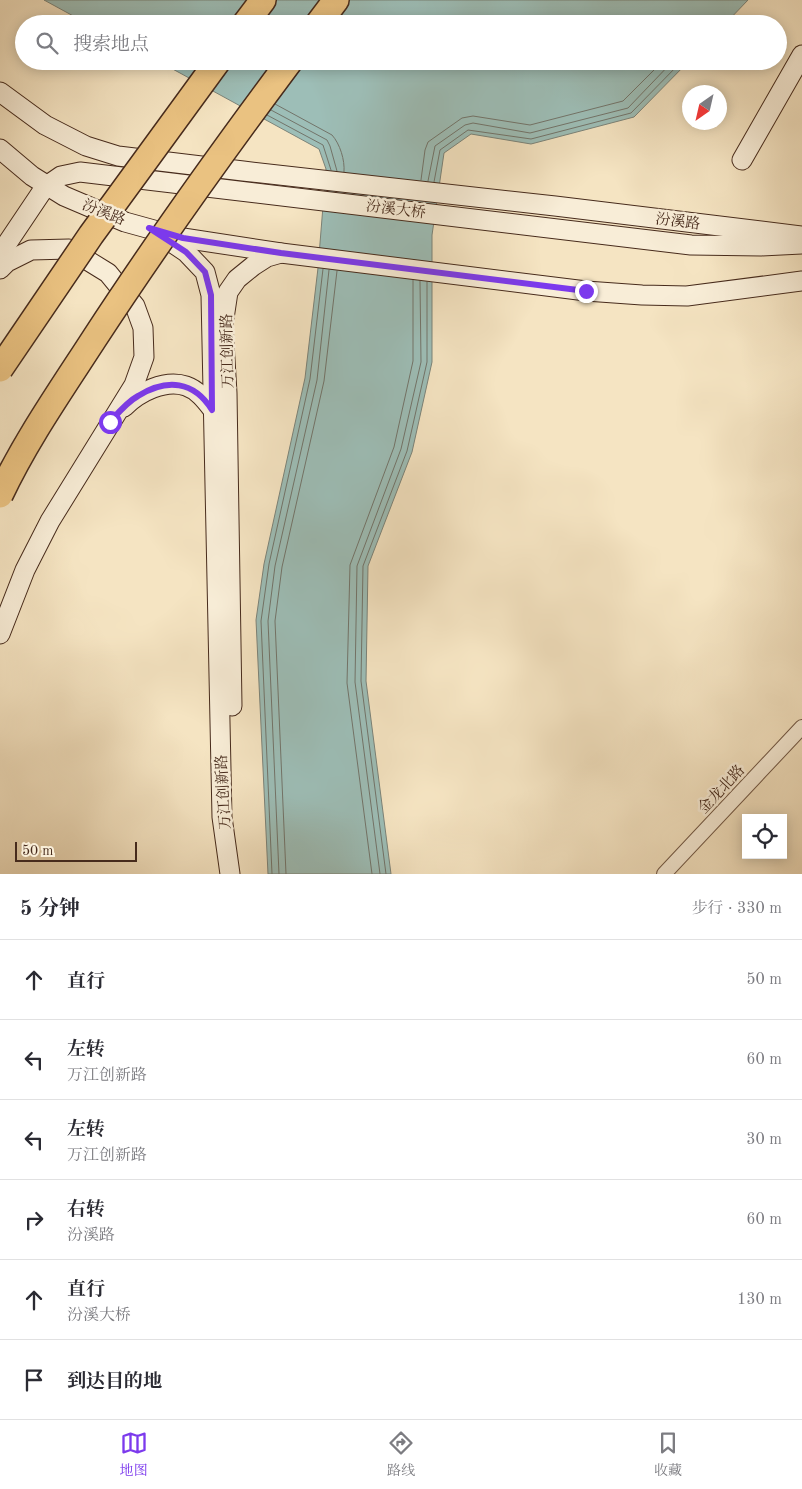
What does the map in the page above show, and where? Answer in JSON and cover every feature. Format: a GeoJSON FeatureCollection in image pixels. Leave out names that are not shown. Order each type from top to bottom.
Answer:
{"type":"FeatureCollection","features":[{"type":"Feature","properties":{"kind":"highway"},"geometry":{"type":"LineString","coordinates":[[252,15],[263,0]]}},
{"type":"Feature","properties":{"kind":"highway"},"geometry":{"type":"LineString","coordinates":[[325,15],[336,0]]}},
{"type":"Feature","properties":{"kind":"highway"},"geometry":{"type":"LineString","coordinates":[[0,369],[91,235],[211,70]]}},
{"type":"Feature","properties":{"kind":"highway"},"geometry":{"type":"LineString","coordinates":[[0,495],[20,456],[142,266],[284,70]]}},
{"type":"Feature","properties":{"kind":"main road"},"geometry":{"type":"LineString","coordinates":[[742,160],[802,55]]}},
{"type":"Feature","properties":{"kind":"main road","name":"汾溪大桥"},"geometry":{"type":"LineString","coordinates":[[0,92],[45,125],[86,146],[118,156],[555,206]]}},
{"type":"Feature","properties":{"kind":"main road","name":"汾溪路"},"geometry":{"type":"LineString","coordinates":[[0,149],[32,176],[64,196],[125,222],[183,238],[281,253]]}},
{"type":"Feature","properties":{"kind":"main road","name":"汾溪大桥"},"geometry":{"type":"LineString","coordinates":[[47,186],[61,176],[80,172],[553,227],[691,245],[761,246],[802,244]]}},
{"type":"Feature","properties":{"kind":"main road"},"geometry":{"type":"LineString","coordinates":[[0,254],[47,186]]}},
{"type":"Feature","properties":{"kind":"main road","name":"汾溪路"},"geometry":{"type":"LineString","coordinates":[[555,206],[802,236]]}},
{"type":"Feature","properties":{"kind":"main road","name":"万江创新路"},"geometry":{"type":"LineString","coordinates":[[149,228],[186,252],[205,272],[211,295],[222,817],[228,849]]}},
{"type":"Feature","properties":{"kind":"main road"},"geometry":{"type":"LineString","coordinates":[[0,269],[7,262],[31,250],[69,249],[108,272],[135,306],[143,328],[144,357],[134,385],[50,521],[25,570],[0,634]]}},
{"type":"Feature","properties":{"kind":"main road"},"geometry":{"type":"LineString","coordinates":[[281,253],[586,291],[642,295],[687,296],[802,281]]}},
{"type":"Feature","properties":{"kind":"main road","name":"万江创新路"},"geometry":{"type":"LineString","coordinates":[[228,849],[234,819],[228,403],[223,325],[228,292],[236,279],[267,257],[281,253]]}},
{"type":"Feature","properties":{"kind":"main road"},"geometry":{"type":"LineString","coordinates":[[110,422],[137,396],[162,386],[187,386],[206,400],[212,410]]}},
{"type":"Feature","properties":{"kind":"main road"},"geometry":{"type":"LineString","coordinates":[[228,849],[230,874]]}},
{"type":"Feature","properties":{"kind":"street","name":"金龙北路"},"geometry":{"type":"LineString","coordinates":[[664,874],[802,727]]}},
{"type":"Feature","properties":{"kind":"water"},"geometry":{"type":"Polygon","coordinates":[[[44,0],[748,0],[734,15],[72,15],[44,0]]]}},
{"type":"Feature","properties":{"kind":"water"},"geometry":{"type":"Polygon","coordinates":[[[174,70],[680,70],[634,117],[531,144],[471,134],[444,153],[432,235],[432,362],[412,452],[368,566],[366,681],[391,874],[268,874],[256,620],[264,564],[305,378],[318,268],[326,169],[319,149],[174,70]]]}},
{"type":"Feature","properties":{"kind":"route"},"geometry":{"type":"LineString","coordinates":[[110,422],[137,396],[162,386],[187,386],[206,400],[212,410],[211,295],[205,272],[186,252],[149,228],[183,238],[281,253],[586,291]]}}]}
